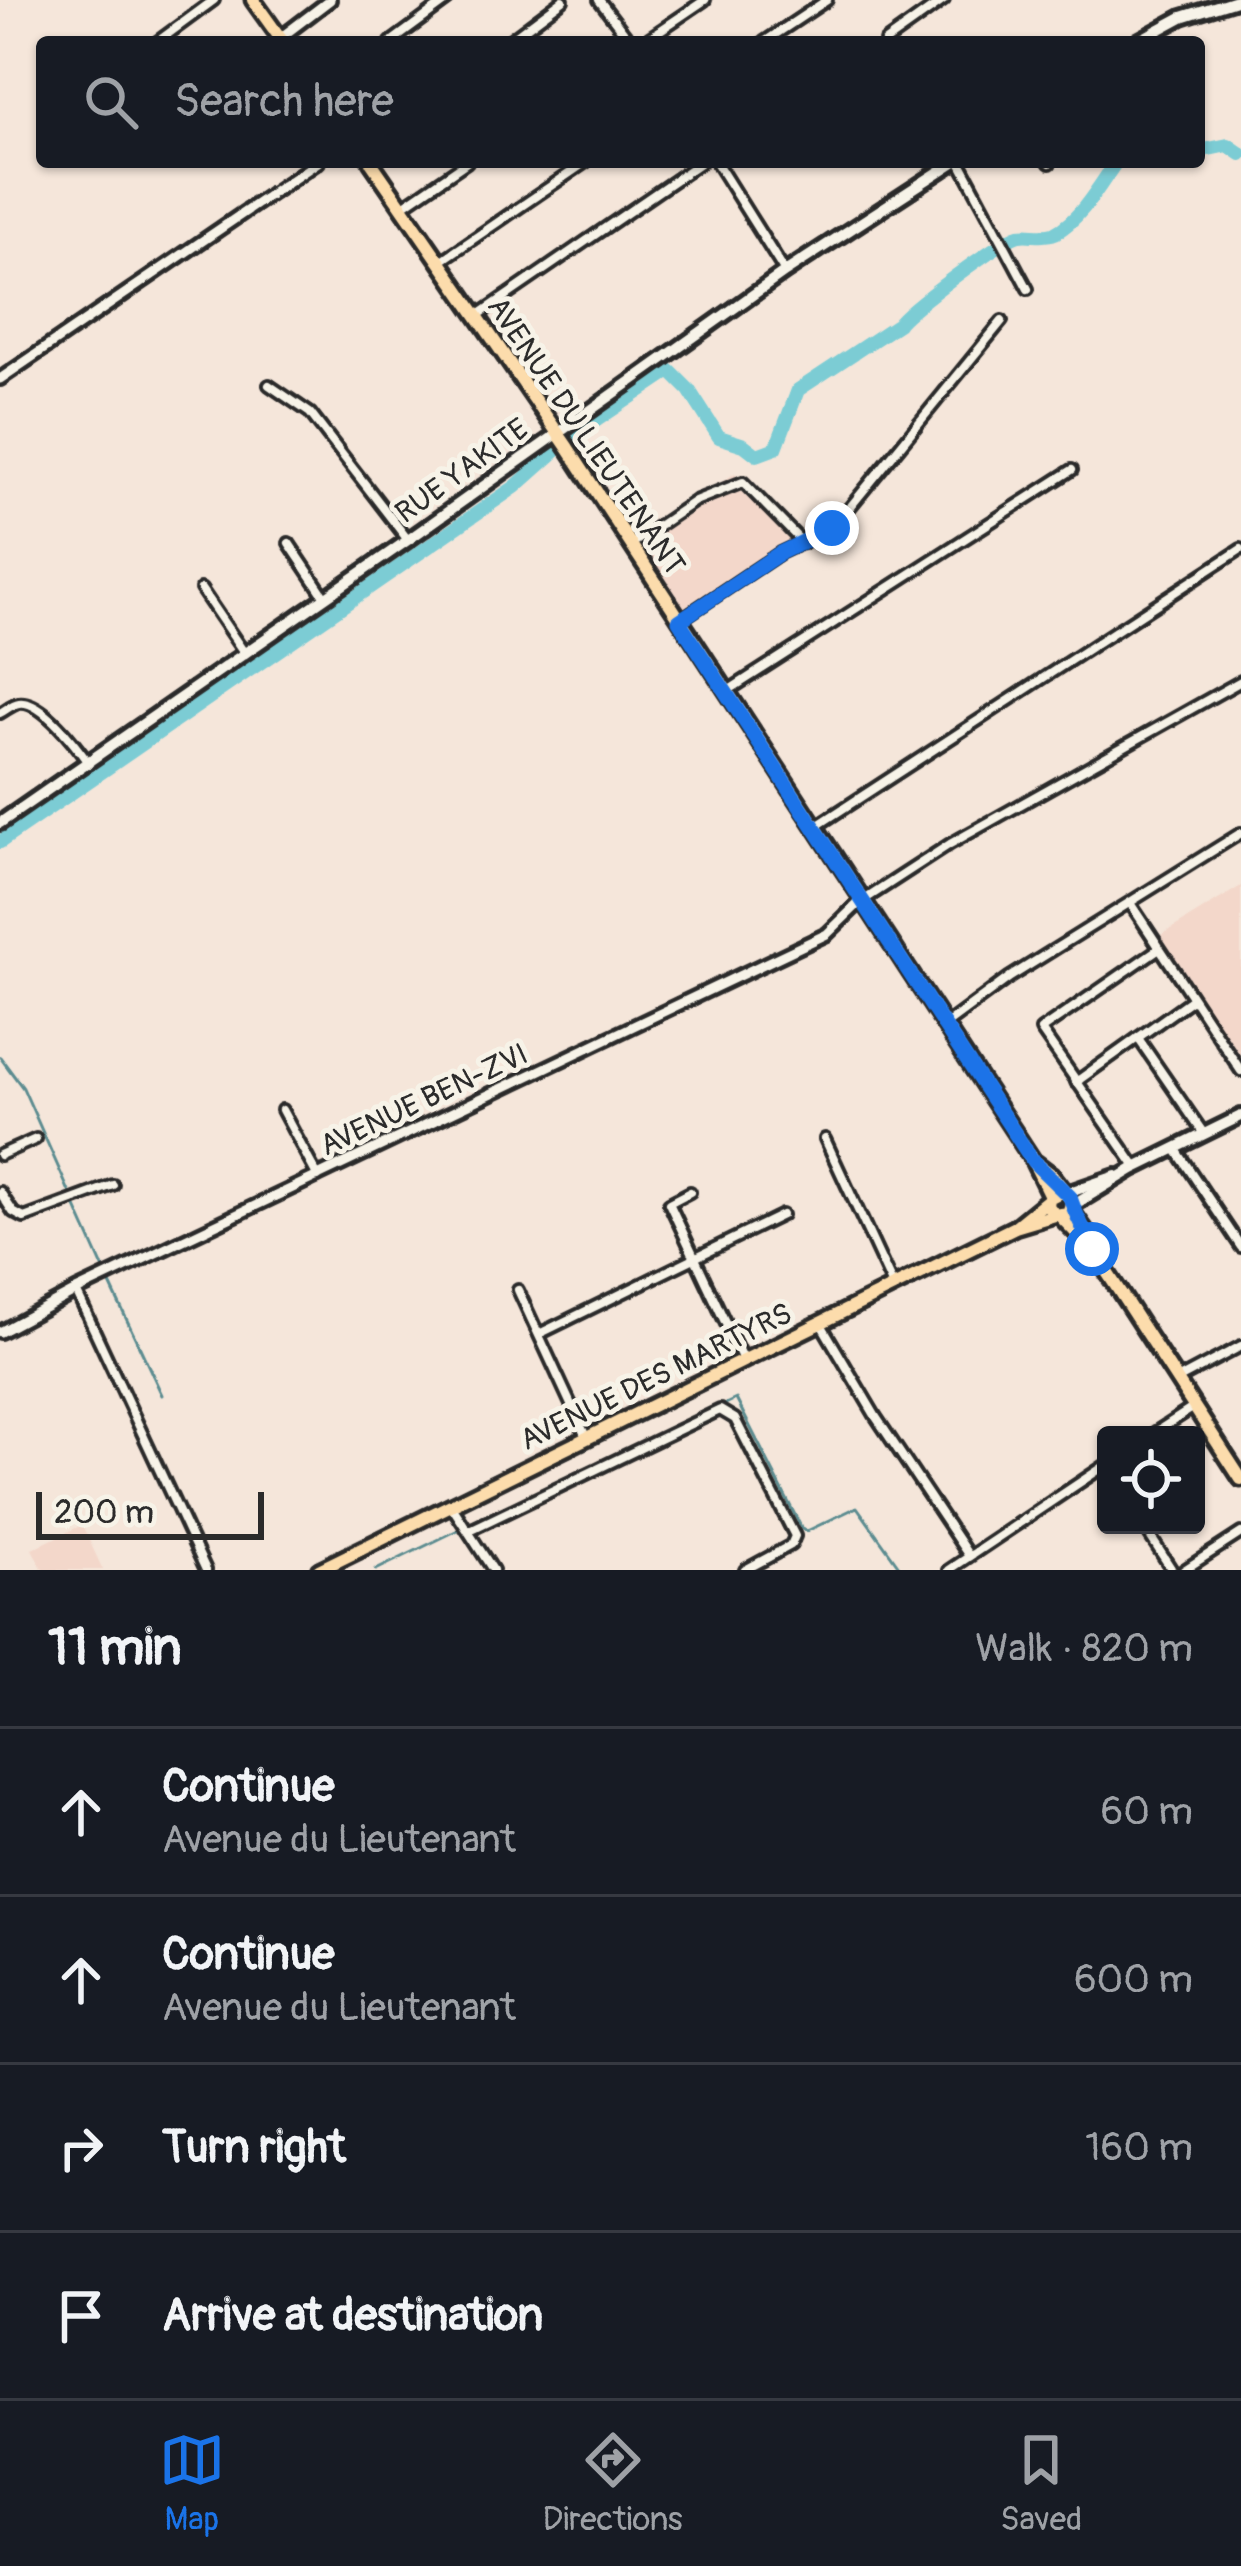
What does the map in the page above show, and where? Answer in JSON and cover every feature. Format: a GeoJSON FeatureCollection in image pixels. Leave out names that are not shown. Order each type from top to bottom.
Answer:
{"type":"FeatureCollection","features":[{"type":"Feature","properties":{"kind":"main road"},"geometry":{"type":"LineString","coordinates":[[253,0],[278,36]]}},
{"type":"Feature","properties":{"kind":"main road"},"geometry":{"type":"LineString","coordinates":[[1147,36],[1181,17],[1236,0]]}},
{"type":"Feature","properties":{"kind":"main road","name":"AVENUE DU LIEUTENANT"},"geometry":{"type":"LineString","coordinates":[[375,168],[561,439],[1033,1161],[1052,1174],[1061,1203],[1085,1230],[1092,1249],[1241,1479]]}},
{"type":"Feature","properties":{"kind":"main road","name":"RUE YAKITE"},"geometry":{"type":"LineString","coordinates":[[0,823],[561,439],[785,272],[948,168]]}},
{"type":"Feature","properties":{"kind":"main road","name":"AVENUE DES MARTYRS"},"geometry":{"type":"LineString","coordinates":[[319,1570],[1241,1116]]}},
{"type":"Feature","properties":{"kind":"street"},"geometry":{"type":"LineString","coordinates":[[165,36],[214,0]]}},
{"type":"Feature","properties":{"kind":"street"},"geometry":{"type":"LineString","coordinates":[[286,36],[330,0]]}},
{"type":"Feature","properties":{"kind":"street"},"geometry":{"type":"LineString","coordinates":[[399,36],[448,0]]}},
{"type":"Feature","properties":{"kind":"street"},"geometry":{"type":"LineString","coordinates":[[515,36],[563,0]]}},
{"type":"Feature","properties":{"kind":"street"},"geometry":{"type":"LineString","coordinates":[[599,0],[626,36]]}},
{"type":"Feature","properties":{"kind":"street"},"geometry":{"type":"LineString","coordinates":[[652,36],[704,0]]}},
{"type":"Feature","properties":{"kind":"street"},"geometry":{"type":"LineString","coordinates":[[773,36],[827,0]]}},
{"type":"Feature","properties":{"kind":"street"},"geometry":{"type":"LineString","coordinates":[[893,36],[944,0]]}},
{"type":"Feature","properties":{"kind":"street"},"geometry":{"type":"LineString","coordinates":[[0,379],[309,168]]}},
{"type":"Feature","properties":{"kind":"street"},"geometry":{"type":"LineString","coordinates":[[403,206],[458,168]]}},
{"type":"Feature","properties":{"kind":"street"},"geometry":{"type":"LineString","coordinates":[[441,261],[577,168]]}},
{"type":"Feature","properties":{"kind":"street"},"geometry":{"type":"LineString","coordinates":[[477,316],[692,168]]}},
{"type":"Feature","properties":{"kind":"street"},"geometry":{"type":"LineString","coordinates":[[720,168],[785,272]]}},
{"type":"Feature","properties":{"kind":"street"},"geometry":{"type":"LineString","coordinates":[[961,168],[1028,289]]}},
{"type":"Feature","properties":{"kind":"street"},"geometry":{"type":"LineString","coordinates":[[679,621],[780,553],[832,528],[1002,321]]}},
{"type":"Feature","properties":{"kind":"street"},"geometry":{"type":"LineString","coordinates":[[268,385],[310,413],[408,540]]}},
{"type":"Feature","properties":{"kind":"street"},"geometry":{"type":"LineString","coordinates":[[725,693],[1072,470]]}},
{"type":"Feature","properties":{"kind":"street"},"geometry":{"type":"LineString","coordinates":[[630,545],[695,501],[742,482],[803,543]]}},
{"type":"Feature","properties":{"kind":"street"},"geometry":{"type":"LineString","coordinates":[[289,543],[325,597]]}},
{"type":"Feature","properties":{"kind":"street"},"geometry":{"type":"LineString","coordinates":[[814,828],[1241,549]]}},
{"type":"Feature","properties":{"kind":"street"},"geometry":{"type":"LineString","coordinates":[[201,589],[245,654]]}},
{"type":"Feature","properties":{"kind":"street"},"geometry":{"type":"LineString","coordinates":[[862,901],[950,844],[1241,681]]}},
{"type":"Feature","properties":{"kind":"street"},"geometry":{"type":"LineString","coordinates":[[0,713],[27,705],[67,733],[89,764]]}},
{"type":"Feature","properties":{"kind":"street"},"geometry":{"type":"LineString","coordinates":[[945,1025],[1010,977],[1241,833]]}},
{"type":"Feature","properties":{"kind":"street","name":"AVENUE BEN-ZVI"},"geometry":{"type":"LineString","coordinates":[[0,1332],[76,1291],[827,934],[862,901]]}},
{"type":"Feature","properties":{"kind":"street"},"geometry":{"type":"LineString","coordinates":[[1130,903],[1241,1071]]}},
{"type":"Feature","properties":{"kind":"street"},"geometry":{"type":"LineString","coordinates":[[1131,1170],[1042,1036],[1044,1025],[1158,949]]}},
{"type":"Feature","properties":{"kind":"street"},"geometry":{"type":"LineString","coordinates":[[1076,1082],[1192,1000]]}},
{"type":"Feature","properties":{"kind":"street"},"geometry":{"type":"LineString","coordinates":[[1138,1038],[1204,1134]]}},
{"type":"Feature","properties":{"kind":"street"},"geometry":{"type":"LineString","coordinates":[[282,1110],[318,1177]]}},
{"type":"Feature","properties":{"kind":"street"},"geometry":{"type":"LineString","coordinates":[[0,1155],[36,1139]]}},
{"type":"Feature","properties":{"kind":"street"},"geometry":{"type":"LineString","coordinates":[[825,1139],[894,1288]]}},
{"type":"Feature","properties":{"kind":"street"},"geometry":{"type":"LineString","coordinates":[[1175,1148],[1241,1247]]}},
{"type":"Feature","properties":{"kind":"street"},"geometry":{"type":"LineString","coordinates":[[0,1192],[13,1213],[25,1218],[113,1185]]}},
{"type":"Feature","properties":{"kind":"street"},"geometry":{"type":"LineString","coordinates":[[690,1192],[669,1203],[743,1360]]}},
{"type":"Feature","properties":{"kind":"street"},"geometry":{"type":"LineString","coordinates":[[539,1334],[782,1215]]}},
{"type":"Feature","properties":{"kind":"street"},"geometry":{"type":"LineString","coordinates":[[518,1290],[587,1438]]}},
{"type":"Feature","properties":{"kind":"street"},"geometry":{"type":"LineString","coordinates":[[76,1291],[206,1570]]}},
{"type":"Feature","properties":{"kind":"street"},"geometry":{"type":"LineString","coordinates":[[820,1322],[876,1418],[969,1556]]}},
{"type":"Feature","properties":{"kind":"street"},"geometry":{"type":"LineString","coordinates":[[1176,1381],[1241,1346]]}},
{"type":"Feature","properties":{"kind":"street"},"geometry":{"type":"LineString","coordinates":[[1165,1426],[1194,1407]]}},
{"type":"Feature","properties":{"kind":"street"},"geometry":{"type":"LineString","coordinates":[[467,1531],[720,1410],[726,1411],[759,1462],[795,1536],[791,1545],[745,1570]]}},
{"type":"Feature","properties":{"kind":"street"},"geometry":{"type":"LineString","coordinates":[[949,1570],[1097,1473]]}},
{"type":"Feature","properties":{"kind":"street"},"geometry":{"type":"LineString","coordinates":[[452,1505],[493,1570]]}},
{"type":"Feature","properties":{"kind":"street"},"geometry":{"type":"LineString","coordinates":[[1184,1570],[1241,1533]]}},
{"type":"Feature","properties":{"kind":"street"},"geometry":{"type":"LineString","coordinates":[[1149,1534],[1172,1570]]}},
{"type":"Feature","properties":{"kind":"shaded area"},"geometry":{"type":"Polygon","coordinates":[[[735,473],[797,537],[686,612],[636,540],[735,473]]]}},
{"type":"Feature","properties":{"kind":"shaded area"},"geometry":{"type":"Polygon","coordinates":[[[1241,886],[1241,1060],[1158,937],[1241,886]]]}},
{"type":"Feature","properties":{"kind":"shaded area"},"geometry":{"type":"Polygon","coordinates":[[[82,1525],[103,1570],[43,1570],[32,1549],[82,1525]]]}},
{"type":"Feature","properties":{"kind":"waterway"},"geometry":{"type":"LineString","coordinates":[[1205,150],[1228,145],[1241,154]]}},
{"type":"Feature","properties":{"kind":"waterway"},"geometry":{"type":"LineString","coordinates":[[0,842],[515,487],[570,438],[670,371],[689,390],[719,437],[757,455],[776,448],[798,390],[898,324],[1010,239],[1051,234],[1064,227],[1112,168]]}},
{"type":"Feature","properties":{"kind":"waterway"},"geometry":{"type":"LineString","coordinates":[[0,1057],[23,1088],[71,1196]]}},
{"type":"Feature","properties":{"kind":"waterway"},"geometry":{"type":"LineString","coordinates":[[75,1205],[105,1272]]}},
{"type":"Feature","properties":{"kind":"waterway"},"geometry":{"type":"LineString","coordinates":[[110,1284],[162,1395]]}},
{"type":"Feature","properties":{"kind":"waterway"},"geometry":{"type":"LineString","coordinates":[[468,1524],[736,1399],[802,1529],[807,1531],[857,1507],[902,1570]]}},
{"type":"Feature","properties":{"kind":"waterway"},"geometry":{"type":"LineString","coordinates":[[376,1570],[460,1529]]}},
{"type":"Feature","properties":{"kind":"route"},"geometry":{"type":"LineString","coordinates":[[832,528],[780,553],[679,621],[1033,1161],[1052,1174],[1070,1197],[1071,1210],[1092,1249]]}}]}
